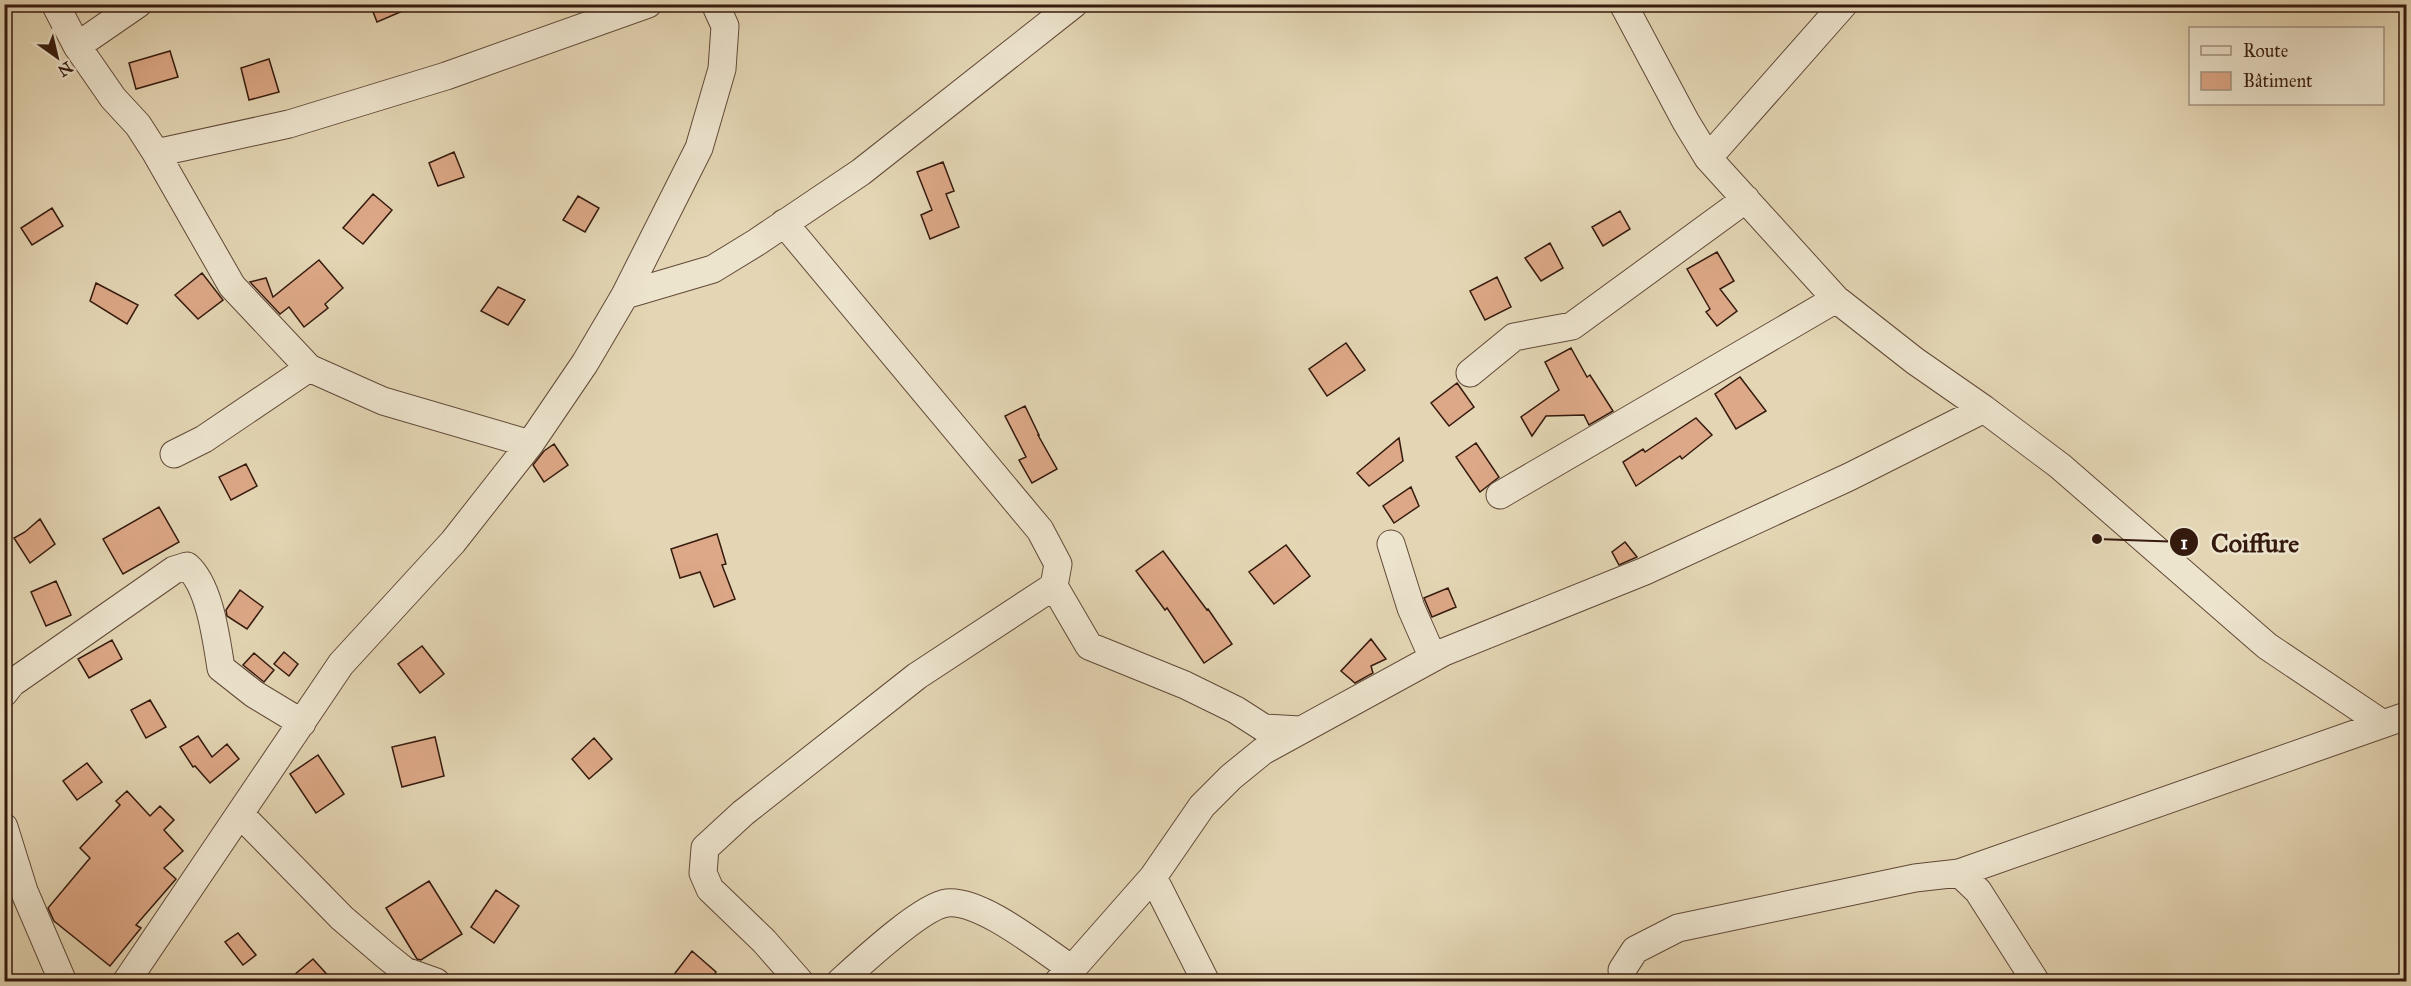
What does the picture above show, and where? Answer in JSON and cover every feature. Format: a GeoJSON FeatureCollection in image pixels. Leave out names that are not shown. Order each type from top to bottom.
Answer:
{"type":"FeatureCollection","features":[{"type":"Feature","properties":{"kind":"street"},"geometry":{"type":"LineString","coordinates":[[55,4],[77,46],[113,98],[138,125],[156,153],[232,286],[309,369],[382,401],[530,444]]}},
{"type":"Feature","properties":{"kind":"street"},"geometry":{"type":"LineString","coordinates":[[77,46],[138,4]]}},
{"type":"Feature","properties":{"kind":"street"},"geometry":{"type":"LineString","coordinates":[[156,153],[289,124],[446,76],[648,4]]}},
{"type":"Feature","properties":{"kind":"street"},"geometry":{"type":"LineString","coordinates":[[126,981],[241,815],[341,664],[453,542],[530,444],[585,363],[625,295],[699,148],[722,69],[725,26],[715,4]]}},
{"type":"Feature","properties":{"kind":"street"},"geometry":{"type":"LineString","coordinates":[[625,295],[713,269],[784,223],[861,172],[1074,4]]}},
{"type":"Feature","properties":{"kind":"street"},"geometry":{"type":"LineString","coordinates":[[1623,4],[1708,158],[1836,299],[1916,361],[2060,466],[2267,646],[2395,720]]}},
{"type":"Feature","properties":{"kind":"street"},"geometry":{"type":"LineString","coordinates":[[1708,158],[1844,4]]}},
{"type":"Feature","properties":{"kind":"street"},"geometry":{"type":"LineString","coordinates":[[1470,374],[1514,337],[1572,326],[1746,199]]}},
{"type":"Feature","properties":{"kind":"street"},"geometry":{"type":"LineString","coordinates":[[784,223],[1040,530],[1058,564],[1054,586],[1089,646],[1185,684],[1236,710],[1264,728],[1300,730]]}},
{"type":"Feature","properties":{"kind":"street"},"geometry":{"type":"LineString","coordinates":[[1500,495],[1836,299]]}},
{"type":"Feature","properties":{"kind":"street"},"geometry":{"type":"LineString","coordinates":[[174,454],[204,439],[309,369]]}},
{"type":"Feature","properties":{"kind":"street"},"geometry":{"type":"LineString","coordinates":[[840,981],[889,939],[945,903],[959,903],[993,916],[1065,975],[1153,877],[1202,806],[1231,777],[1263,751],[1433,658],[1656,566],[1849,477],[1984,409]]}},
{"type":"Feature","properties":{"kind":"street"},"geometry":{"type":"LineString","coordinates":[[1391,544],[1411,608],[1433,658]]}},
{"type":"Feature","properties":{"kind":"street"},"geometry":{"type":"LineString","coordinates":[[4,693],[12,683],[165,576],[187,566],[196,574],[213,622],[221,668],[254,694],[302,723]]}},
{"type":"Feature","properties":{"kind":"street"},"geometry":{"type":"LineString","coordinates":[[800,981],[764,941],[710,888],[703,873],[705,848],[743,813],[917,676],[1054,586]]}},
{"type":"Feature","properties":{"kind":"street"},"geometry":{"type":"LineString","coordinates":[[1624,981],[1622,970],[1635,950],[1678,928],[1915,878],[1959,873],[2395,720]]}},
{"type":"Feature","properties":{"kind":"street"},"geometry":{"type":"LineString","coordinates":[[241,815],[342,918],[384,954],[405,971],[436,981]]}},
{"type":"Feature","properties":{"kind":"street"},"geometry":{"type":"LineString","coordinates":[[4,827],[24,891],[63,981]]}},
{"type":"Feature","properties":{"kind":"street"},"geometry":{"type":"LineString","coordinates":[[1959,873],[1978,891],[2036,981]]}},
{"type":"Feature","properties":{"kind":"street"},"geometry":{"type":"LineString","coordinates":[[1153,877],[1206,981]]}},
{"type":"Feature","properties":{"kind":"building"},"geometry":{"type":"Polygon","coordinates":[[[370,4],[419,4],[377,22],[370,4]]]}},
{"type":"Feature","properties":{"kind":"building"},"geometry":{"type":"Polygon","coordinates":[[[170,51],[178,77],[136,89],[129,63],[170,51]]]}},
{"type":"Feature","properties":{"kind":"building"},"geometry":{"type":"Polygon","coordinates":[[[269,59],[279,92],[249,100],[241,68],[269,59]]]}},
{"type":"Feature","properties":{"kind":"building"},"geometry":{"type":"Polygon","coordinates":[[[454,152],[464,177],[438,186],[429,163],[454,152]]]}},
{"type":"Feature","properties":{"kind":"building"},"geometry":{"type":"Polygon","coordinates":[[[943,162],[954,191],[946,194],[959,227],[930,239],[921,215],[932,210],[917,172],[943,162]]]}},
{"type":"Feature","properties":{"kind":"building"},"geometry":{"type":"Polygon","coordinates":[[[373,194],[392,210],[363,244],[343,228],[373,194]]]}},
{"type":"Feature","properties":{"kind":"building"},"geometry":{"type":"Polygon","coordinates":[[[578,196],[599,208],[585,232],[563,220],[578,196]]]}},
{"type":"Feature","properties":{"kind":"building"},"geometry":{"type":"Polygon","coordinates":[[[52,208],[63,226],[32,245],[21,228],[52,208]]]}},
{"type":"Feature","properties":{"kind":"building"},"geometry":{"type":"Polygon","coordinates":[[[1620,211],[1630,229],[1603,246],[1592,227],[1620,211]]]}},
{"type":"Feature","properties":{"kind":"building"},"geometry":{"type":"Polygon","coordinates":[[[1550,243],[1563,268],[1541,281],[1525,258],[1550,243]]]}},
{"type":"Feature","properties":{"kind":"building"},"geometry":{"type":"Polygon","coordinates":[[[1717,252],[1734,281],[1720,289],[1737,311],[1717,326],[1706,312],[1710,309],[1687,269],[1717,252]]]}},
{"type":"Feature","properties":{"kind":"building"},"geometry":{"type":"Polygon","coordinates":[[[319,260],[343,288],[325,304],[328,308],[304,327],[289,307],[280,314],[250,282],[266,278],[273,297],[319,260]]]}},
{"type":"Feature","properties":{"kind":"building"},"geometry":{"type":"Polygon","coordinates":[[[202,273],[223,300],[198,319],[175,295],[202,273]]]}},
{"type":"Feature","properties":{"kind":"building"},"geometry":{"type":"Polygon","coordinates":[[[1497,277],[1511,307],[1485,320],[1470,291],[1497,277]]]}},
{"type":"Feature","properties":{"kind":"building"},"geometry":{"type":"Polygon","coordinates":[[[96,283],[138,305],[127,324],[90,301],[96,283]]]}},
{"type":"Feature","properties":{"kind":"building"},"geometry":{"type":"Polygon","coordinates":[[[498,287],[525,300],[508,325],[481,311],[498,287]]]}},
{"type":"Feature","properties":{"kind":"building"},"geometry":{"type":"Polygon","coordinates":[[[1346,343],[1365,370],[1327,396],[1309,369],[1346,343]]]}},
{"type":"Feature","properties":{"kind":"building"},"geometry":{"type":"Polygon","coordinates":[[[1571,348],[1587,377],[1590,375],[1613,411],[1589,425],[1584,415],[1546,416],[1532,436],[1521,417],[1559,390],[1545,362],[1571,348]]]}},
{"type":"Feature","properties":{"kind":"building"},"geometry":{"type":"Polygon","coordinates":[[[1740,377],[1766,411],[1736,429],[1715,394],[1740,377]]]}},
{"type":"Feature","properties":{"kind":"building"},"geometry":{"type":"Polygon","coordinates":[[[1457,383],[1474,407],[1449,426],[1431,403],[1457,383]]]}},
{"type":"Feature","properties":{"kind":"building"},"geometry":{"type":"Polygon","coordinates":[[[1025,406],[1057,469],[1032,483],[1019,460],[1026,457],[1005,416],[1025,406]]]}},
{"type":"Feature","properties":{"kind":"building"},"geometry":{"type":"Polygon","coordinates":[[[1696,418],[1712,435],[1682,459],[1680,456],[1636,486],[1623,462],[1643,449],[1645,452],[1696,418]]]}},
{"type":"Feature","properties":{"kind":"building"},"geometry":{"type":"Polygon","coordinates":[[[1399,438],[1403,461],[1369,486],[1357,473],[1399,438]]]}},
{"type":"Feature","properties":{"kind":"building"},"geometry":{"type":"Polygon","coordinates":[[[1476,443],[1499,477],[1480,492],[1456,457],[1476,443]]]}},
{"type":"Feature","properties":{"kind":"building"},"geometry":{"type":"Polygon","coordinates":[[[554,444],[568,465],[544,482],[533,465],[544,451],[554,444]]]}},
{"type":"Feature","properties":{"kind":"building"},"geometry":{"type":"Polygon","coordinates":[[[246,464],[257,486],[231,500],[219,477],[246,464]]]}},
{"type":"Feature","properties":{"kind":"building"},"geometry":{"type":"Polygon","coordinates":[[[1411,487],[1419,506],[1394,523],[1383,506],[1411,487]]]}},
{"type":"Feature","properties":{"kind":"building"},"geometry":{"type":"Polygon","coordinates":[[[159,507],[179,542],[123,574],[103,539],[159,507]]]}},
{"type":"Feature","properties":{"kind":"building"},"geometry":{"type":"Polygon","coordinates":[[[40,519],[55,544],[30,563],[14,538],[40,519]]]}},
{"type":"Feature","properties":{"kind":"building"},"geometry":{"type":"Polygon","coordinates":[[[717,534],[726,564],[722,565],[735,599],[714,607],[700,572],[680,578],[671,549],[717,534]]]}},
{"type":"Feature","properties":{"kind":"building"},"geometry":{"type":"Polygon","coordinates":[[[1625,542],[1637,557],[1619,565],[1612,552],[1625,542]]]}},
{"type":"Feature","properties":{"kind":"building"},"geometry":{"type":"Polygon","coordinates":[[[1286,545],[1310,576],[1274,604],[1249,572],[1286,545]]]}},
{"type":"Feature","properties":{"kind":"building"},"geometry":{"type":"Polygon","coordinates":[[[1163,551],[1232,644],[1204,663],[1167,608],[1165,610],[1136,571],[1163,551]]]}},
{"type":"Feature","properties":{"kind":"building"},"geometry":{"type":"Polygon","coordinates":[[[56,581],[71,615],[46,626],[31,592],[56,581]]]}},
{"type":"Feature","properties":{"kind":"building"},"geometry":{"type":"Polygon","coordinates":[[[1448,588],[1456,607],[1432,617],[1424,598],[1448,588]]]}},
{"type":"Feature","properties":{"kind":"building"},"geometry":{"type":"Polygon","coordinates":[[[240,590],[263,607],[247,629],[227,616],[226,610],[240,590]]]}},
{"type":"Feature","properties":{"kind":"building"},"geometry":{"type":"Polygon","coordinates":[[[1371,639],[1386,659],[1371,666],[1373,673],[1355,683],[1341,671],[1371,639]]]}},
{"type":"Feature","properties":{"kind":"building"},"geometry":{"type":"Polygon","coordinates":[[[112,640],[122,659],[89,678],[78,659],[112,640]]]}},
{"type":"Feature","properties":{"kind":"building"},"geometry":{"type":"Polygon","coordinates":[[[422,646],[444,674],[420,693],[398,664],[422,646]]]}},
{"type":"Feature","properties":{"kind":"building"},"geometry":{"type":"Polygon","coordinates":[[[284,652],[298,664],[289,676],[274,664],[284,652]]]}},
{"type":"Feature","properties":{"kind":"building"},"geometry":{"type":"Polygon","coordinates":[[[254,653],[274,670],[264,682],[243,665],[254,653]]]}},
{"type":"Feature","properties":{"kind":"building"},"geometry":{"type":"Polygon","coordinates":[[[150,700],[166,727],[146,738],[131,710],[150,700]]]}},
{"type":"Feature","properties":{"kind":"building"},"geometry":{"type":"Polygon","coordinates":[[[198,736],[212,757],[227,744],[239,759],[210,783],[195,766],[193,767],[180,747],[198,736]]]}},
{"type":"Feature","properties":{"kind":"building"},"geometry":{"type":"Polygon","coordinates":[[[435,737],[444,776],[402,787],[392,747],[435,737]]]}},
{"type":"Feature","properties":{"kind":"building"},"geometry":{"type":"Polygon","coordinates":[[[594,738],[612,759],[589,779],[572,759],[594,738]]]}},
{"type":"Feature","properties":{"kind":"building"},"geometry":{"type":"Polygon","coordinates":[[[318,755],[344,794],[316,813],[290,774],[318,755]]]}},
{"type":"Feature","properties":{"kind":"building"},"geometry":{"type":"Polygon","coordinates":[[[87,763],[102,782],[77,800],[63,781],[87,763]]]}},
{"type":"Feature","properties":{"kind":"building"},"geometry":{"type":"Polygon","coordinates":[[[127,791],[150,816],[160,806],[174,820],[164,830],[183,851],[164,868],[176,879],[136,925],[141,928],[110,966],[54,921],[48,908],[90,858],[80,848],[120,805],[116,801],[127,791]]]}},
{"type":"Feature","properties":{"kind":"building"},"geometry":{"type":"Polygon","coordinates":[[[429,881],[462,934],[421,960],[417,959],[386,908],[429,881]]]}},
{"type":"Feature","properties":{"kind":"building"},"geometry":{"type":"Polygon","coordinates":[[[496,890],[519,906],[494,943],[471,927],[496,890]]]}},
{"type":"Feature","properties":{"kind":"building"},"geometry":{"type":"Polygon","coordinates":[[[238,933],[256,955],[243,965],[225,942],[238,933]]]}},
{"type":"Feature","properties":{"kind":"building"},"geometry":{"type":"Polygon","coordinates":[[[692,951],[716,972],[710,981],[669,981],[692,951]]]}},
{"type":"Feature","properties":{"kind":"building"},"geometry":{"type":"Polygon","coordinates":[[[313,959],[333,981],[287,981],[313,959]]]}},
{"type":"Feature","properties":{"kind":"place","name":"Coiffure"},"geometry":{"type":"Point","coordinates":[2097,539]}}]}
